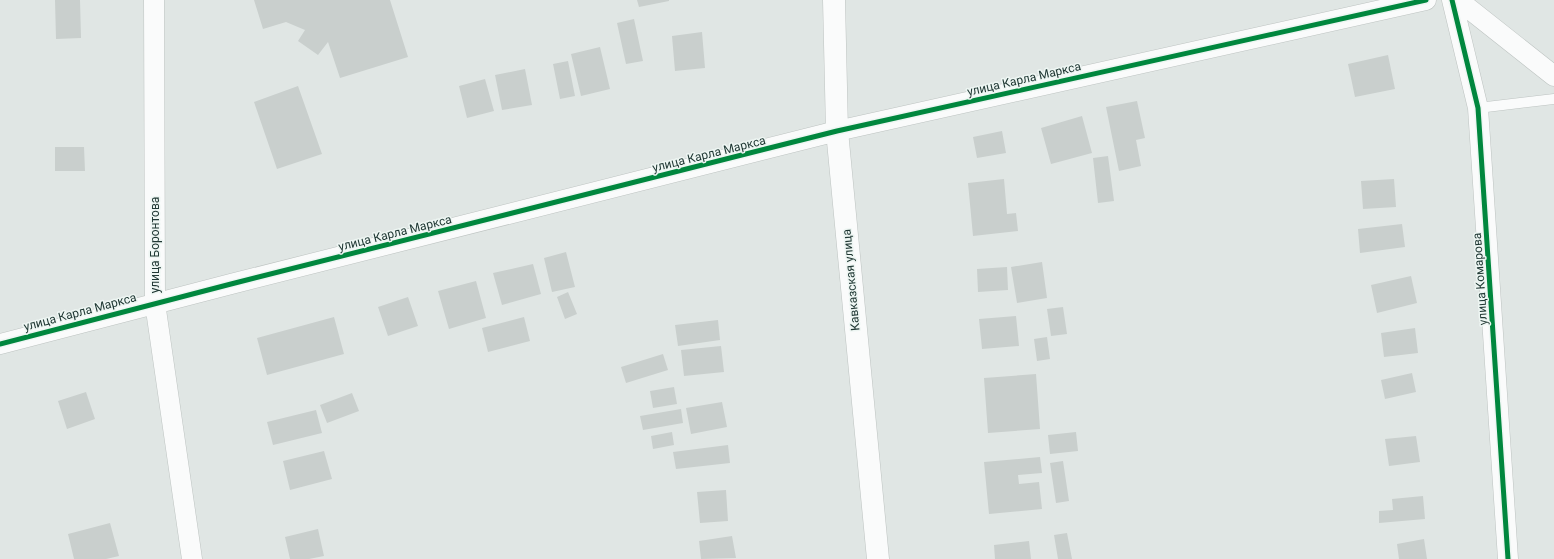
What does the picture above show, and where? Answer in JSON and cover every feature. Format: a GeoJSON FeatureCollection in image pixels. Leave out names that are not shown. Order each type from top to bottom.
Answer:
{"type":"FeatureCollection","features":[{"type":"Feature","properties":{"kind":"street","name":"улица Боронтова"},"geometry":{"type":"LineString","coordinates":[[154,0],[155,303],[192,559]]}},
{"type":"Feature","properties":{"kind":"street","name":"Кавказская улица"},"geometry":{"type":"LineString","coordinates":[[834,0],[837,131],[878,559]]}},
{"type":"Feature","properties":{"kind":"street","name":"улица Карла Маркса"},"geometry":{"type":"LineString","coordinates":[[0,344],[155,303],[837,131],[1426,0]]}},
{"type":"Feature","properties":{"kind":"street","name":"улица Комарова"},"geometry":{"type":"LineString","coordinates":[[1452,0],[1478,108],[1508,559]]}},
{"type":"Feature","properties":{"kind":"street"},"geometry":{"type":"LineString","coordinates":[[1458,0],[1554,76]]}},
{"type":"Feature","properties":{"kind":"lane"},"geometry":{"type":"LineString","coordinates":[[1478,108],[1554,99]]}},
{"type":"Feature","properties":{"kind":"building"},"geometry":{"type":"Polygon","coordinates":[[[55,0],[80,0],[81,38],[56,39],[55,0]]]}},
{"type":"Feature","properties":{"kind":"building"},"geometry":{"type":"Polygon","coordinates":[[[254,0],[390,0],[408,57],[340,78],[328,42],[318,55],[298,41],[305,30],[286,22],[263,29],[254,0]]]}},
{"type":"Feature","properties":{"kind":"building"},"geometry":{"type":"Polygon","coordinates":[[[637,0],[669,0],[669,1],[639,7],[637,0]]]}},
{"type":"Feature","properties":{"kind":"building"},"geometry":{"type":"Polygon","coordinates":[[[634,19],[643,61],[626,64],[617,23],[634,19]]]}},
{"type":"Feature","properties":{"kind":"building"},"geometry":{"type":"Polygon","coordinates":[[[702,32],[705,68],[675,71],[672,36],[702,32]]]}},
{"type":"Feature","properties":{"kind":"building"},"geometry":{"type":"Polygon","coordinates":[[[600,47],[610,89],[581,96],[571,54],[600,47]]]}},
{"type":"Feature","properties":{"kind":"building"},"geometry":{"type":"Polygon","coordinates":[[[1388,55],[1395,89],[1355,97],[1348,64],[1388,55]]]}},
{"type":"Feature","properties":{"kind":"building"},"geometry":{"type":"Polygon","coordinates":[[[568,61],[575,96],[560,99],[553,64],[568,61]]]}},
{"type":"Feature","properties":{"kind":"building"},"geometry":{"type":"Polygon","coordinates":[[[525,69],[532,105],[502,110],[495,75],[525,69]]]}},
{"type":"Feature","properties":{"kind":"building"},"geometry":{"type":"Polygon","coordinates":[[[485,79],[494,111],[467,118],[459,86],[485,79]]]}},
{"type":"Feature","properties":{"kind":"building"},"geometry":{"type":"Polygon","coordinates":[[[298,86],[322,154],[277,169],[254,102],[298,86]]]}},
{"type":"Feature","properties":{"kind":"building"},"geometry":{"type":"Polygon","coordinates":[[[1137,101],[1145,138],[1136,140],[1141,166],[1119,171],[1106,107],[1137,101]]]}},
{"type":"Feature","properties":{"kind":"building"},"geometry":{"type":"Polygon","coordinates":[[[1082,116],[1092,153],[1051,164],[1041,128],[1082,116]]]}},
{"type":"Feature","properties":{"kind":"building"},"geometry":{"type":"Polygon","coordinates":[[[1002,131],[1006,153],[977,158],[973,137],[1002,131]]]}},
{"type":"Feature","properties":{"kind":"building"},"geometry":{"type":"Polygon","coordinates":[[[55,147],[84,147],[85,171],[55,171],[55,147]]]}},
{"type":"Feature","properties":{"kind":"building"},"geometry":{"type":"Polygon","coordinates":[[[1108,156],[1114,201],[1098,203],[1093,158],[1108,156]]]}},
{"type":"Feature","properties":{"kind":"building"},"geometry":{"type":"Polygon","coordinates":[[[1004,179],[1007,214],[1016,213],[1018,231],[973,236],[968,183],[1004,179]]]}},
{"type":"Feature","properties":{"kind":"building"},"geometry":{"type":"Polygon","coordinates":[[[1394,179],[1396,207],[1363,209],[1361,181],[1394,179]]]}},
{"type":"Feature","properties":{"kind":"building"},"geometry":{"type":"Polygon","coordinates":[[[1402,224],[1405,247],[1360,253],[1358,229],[1402,224]]]}},
{"type":"Feature","properties":{"kind":"building"},"geometry":{"type":"Polygon","coordinates":[[[566,252],[575,287],[552,292],[544,258],[566,252]]]}},
{"type":"Feature","properties":{"kind":"building"},"geometry":{"type":"Polygon","coordinates":[[[1042,262],[1047,298],[1017,303],[1011,267],[1042,262]]]}},
{"type":"Feature","properties":{"kind":"building"},"geometry":{"type":"Polygon","coordinates":[[[533,264],[541,294],[502,305],[493,273],[533,264]]]}},
{"type":"Feature","properties":{"kind":"building"},"geometry":{"type":"Polygon","coordinates":[[[1007,267],[1008,290],[978,292],[977,269],[1007,267]]]}},
{"type":"Feature","properties":{"kind":"building"},"geometry":{"type":"Polygon","coordinates":[[[1411,276],[1417,303],[1377,313],[1371,285],[1411,276]]]}},
{"type":"Feature","properties":{"kind":"building"},"geometry":{"type":"Polygon","coordinates":[[[476,281],[486,318],[449,329],[438,291],[476,281]]]}},
{"type":"Feature","properties":{"kind":"building"},"geometry":{"type":"Polygon","coordinates":[[[568,292],[577,314],[565,319],[557,297],[568,292]]]}},
{"type":"Feature","properties":{"kind":"building"},"geometry":{"type":"Polygon","coordinates":[[[408,297],[418,326],[388,336],[378,307],[408,297]]]}},
{"type":"Feature","properties":{"kind":"building"},"geometry":{"type":"Polygon","coordinates":[[[1063,307],[1067,334],[1051,336],[1047,309],[1063,307]]]}},
{"type":"Feature","properties":{"kind":"building"},"geometry":{"type":"Polygon","coordinates":[[[1016,316],[1019,346],[982,349],[979,319],[1016,316]]]}},
{"type":"Feature","properties":{"kind":"building"},"geometry":{"type":"Polygon","coordinates":[[[334,317],[344,354],[267,375],[257,338],[334,317]]]}},
{"type":"Feature","properties":{"kind":"building"},"geometry":{"type":"Polygon","coordinates":[[[524,317],[530,341],[488,352],[482,328],[524,317]]]}},
{"type":"Feature","properties":{"kind":"building"},"geometry":{"type":"Polygon","coordinates":[[[718,320],[720,340],[678,346],[675,325],[718,320]]]}},
{"type":"Feature","properties":{"kind":"building"},"geometry":{"type":"Polygon","coordinates":[[[1415,328],[1418,353],[1384,357],[1381,333],[1415,328]]]}},
{"type":"Feature","properties":{"kind":"building"},"geometry":{"type":"Polygon","coordinates":[[[1047,337],[1050,359],[1037,361],[1034,339],[1047,337]]]}},
{"type":"Feature","properties":{"kind":"building"},"geometry":{"type":"Polygon","coordinates":[[[721,346],[724,372],[684,376],[681,350],[721,346]]]}},
{"type":"Feature","properties":{"kind":"building"},"geometry":{"type":"Polygon","coordinates":[[[663,354],[668,370],[626,383],[621,367],[663,354]]]}},
{"type":"Feature","properties":{"kind":"building"},"geometry":{"type":"Polygon","coordinates":[[[1412,373],[1416,392],[1385,399],[1381,380],[1412,373]]]}},
{"type":"Feature","properties":{"kind":"building"},"geometry":{"type":"Polygon","coordinates":[[[1036,374],[1040,429],[988,433],[984,378],[1036,374]]]}},
{"type":"Feature","properties":{"kind":"building"},"geometry":{"type":"Polygon","coordinates":[[[674,387],[677,404],[653,408],[650,391],[674,387]]]}},
{"type":"Feature","properties":{"kind":"building"},"geometry":{"type":"Polygon","coordinates":[[[86,392],[95,419],[67,429],[58,401],[86,392]]]}},
{"type":"Feature","properties":{"kind":"building"},"geometry":{"type":"Polygon","coordinates":[[[352,393],[359,411],[327,423],[320,405],[352,393]]]}},
{"type":"Feature","properties":{"kind":"building"},"geometry":{"type":"Polygon","coordinates":[[[722,402],[727,427],[691,434],[686,408],[722,402]]]}},
{"type":"Feature","properties":{"kind":"building"},"geometry":{"type":"Polygon","coordinates":[[[681,409],[683,423],[643,430],[640,416],[681,409]]]}},
{"type":"Feature","properties":{"kind":"building"},"geometry":{"type":"Polygon","coordinates":[[[316,410],[322,433],[273,445],[267,422],[316,410]]]}},
{"type":"Feature","properties":{"kind":"building"},"geometry":{"type":"Polygon","coordinates":[[[672,432],[674,445],[653,449],[651,436],[672,432]]]}},
{"type":"Feature","properties":{"kind":"building"},"geometry":{"type":"Polygon","coordinates":[[[1076,432],[1078,451],[1050,454],[1048,435],[1076,432]]]}},
{"type":"Feature","properties":{"kind":"building"},"geometry":{"type":"Polygon","coordinates":[[[1416,436],[1420,462],[1389,466],[1385,439],[1416,436]]]}},
{"type":"Feature","properties":{"kind":"building"},"geometry":{"type":"Polygon","coordinates":[[[728,445],[730,463],[676,469],[673,452],[728,445]]]}},
{"type":"Feature","properties":{"kind":"building"},"geometry":{"type":"Polygon","coordinates":[[[324,451],[332,479],[290,490],[283,461],[324,451]]]}},
{"type":"Feature","properties":{"kind":"building"},"geometry":{"type":"Polygon","coordinates":[[[1040,457],[1042,473],[1018,475],[1019,484],[1039,482],[1042,509],[989,514],[984,462],[1040,457]]]}},
{"type":"Feature","properties":{"kind":"building"},"geometry":{"type":"Polygon","coordinates":[[[1063,461],[1069,501],[1056,503],[1050,463],[1063,461]]]}},
{"type":"Feature","properties":{"kind":"building"},"geometry":{"type":"Polygon","coordinates":[[[726,490],[728,521],[700,523],[697,492],[726,490]]]}},
{"type":"Feature","properties":{"kind":"building"},"geometry":{"type":"Polygon","coordinates":[[[1423,496],[1425,519],[1379,523],[1379,511],[1393,510],[1392,499],[1423,496]]]}},
{"type":"Feature","properties":{"kind":"building"},"geometry":{"type":"Polygon","coordinates":[[[110,523],[119,556],[106,559],[74,559],[68,534],[110,523]]]}},
{"type":"Feature","properties":{"kind":"building"},"geometry":{"type":"Polygon","coordinates":[[[318,529],[324,556],[309,559],[290,559],[285,537],[318,529]]]}},
{"type":"Feature","properties":{"kind":"building"},"geometry":{"type":"Polygon","coordinates":[[[1067,533],[1072,559],[1058,559],[1054,535],[1067,533]]]}},
{"type":"Feature","properties":{"kind":"building"},"geometry":{"type":"Polygon","coordinates":[[[732,536],[736,558],[701,559],[699,541],[732,536]]]}},
{"type":"Feature","properties":{"kind":"building"},"geometry":{"type":"Polygon","coordinates":[[[1424,539],[1427,559],[1399,559],[1397,544],[1424,539]]]}},
{"type":"Feature","properties":{"kind":"building"},"geometry":{"type":"Polygon","coordinates":[[[1029,541],[1031,559],[995,559],[994,545],[1029,541]]]}},
{"type":"Feature","properties":{"kind":"cycle path"},"geometry":{"type":"LineString","coordinates":[[0,344],[837,131],[1426,0]]}},
{"type":"Feature","properties":{"kind":"cycle path"},"geometry":{"type":"LineString","coordinates":[[1452,0],[1478,108],[1508,559]]}}]}
